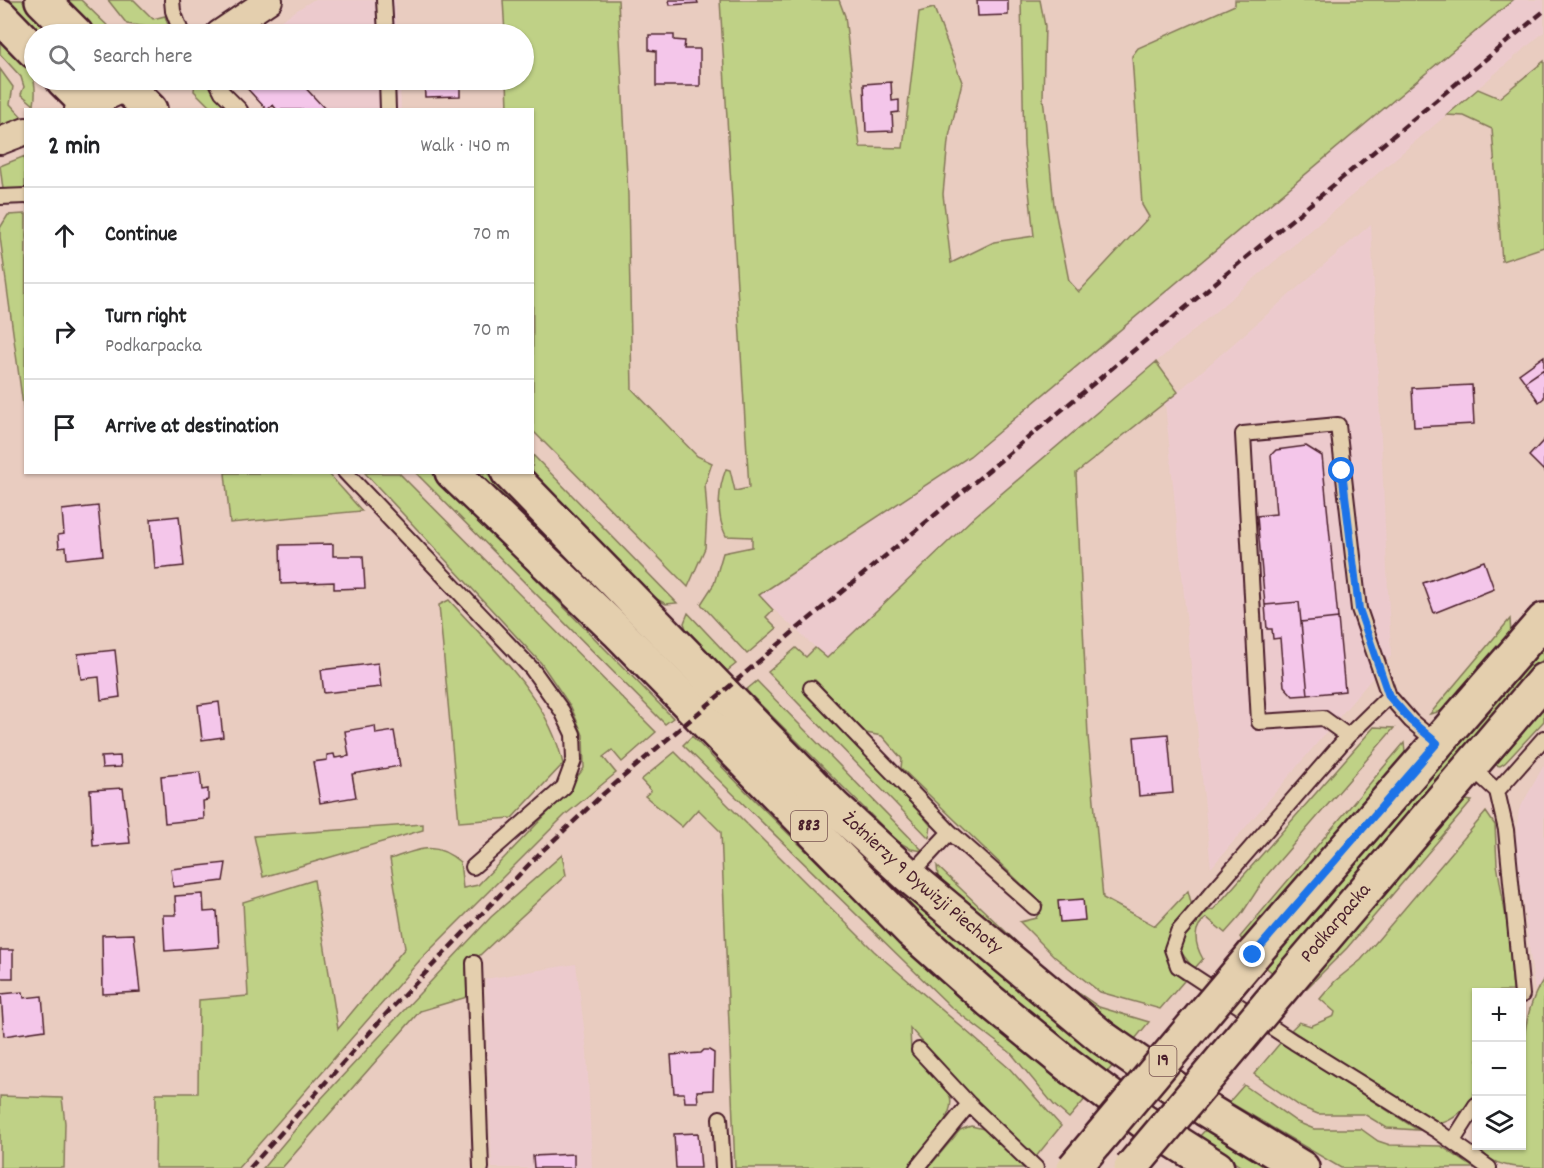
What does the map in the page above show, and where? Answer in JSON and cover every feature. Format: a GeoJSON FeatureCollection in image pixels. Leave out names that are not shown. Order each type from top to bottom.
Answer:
{"type":"FeatureCollection","features":[{"type":"Feature","properties":{"kind":"main road"},"geometry":{"type":"LineString","coordinates":[[42,0],[66,24]]}},
{"type":"Feature","properties":{"kind":"main road"},"geometry":{"type":"LineString","coordinates":[[0,16],[24,41]]}},
{"type":"Feature","properties":{"kind":"main road"},"geometry":{"type":"LineString","coordinates":[[71,90],[86,108]]}},
{"type":"Feature","properties":{"kind":"main road","name":"Żołnierzy 9 Dywizji Piechoty"},"geometry":{"type":"LineString","coordinates":[[454,474],[617,631],[911,931],[990,1001],[1067,1064],[1143,1121],[1217,1168]]}},
{"type":"Feature","properties":{"kind":"main road","name":"Żołnierzy 9 Dywizji Piechoty"},"geometry":{"type":"LineString","coordinates":[[510,474],[835,808],[909,876],[1103,1038],[1204,1109],[1302,1168]]}},
{"type":"Feature","properties":{"kind":"main road","name":"Podkarpacka"},"geometry":{"type":"LineString","coordinates":[[1074,1168],[1253,955],[1544,620]]}},
{"type":"Feature","properties":{"kind":"main road","name":"Podkarpacka"},"geometry":{"type":"LineString","coordinates":[[1131,1168],[1544,680]]}},
{"type":"Feature","properties":{"kind":"street"},"geometry":{"type":"LineString","coordinates":[[234,24],[269,0]]}},
{"type":"Feature","properties":{"kind":"street"},"geometry":{"type":"LineString","coordinates":[[86,108],[133,90]]}},
{"type":"Feature","properties":{"kind":"street"},"geometry":{"type":"LineString","coordinates":[[0,141],[24,132]]}},
{"type":"Feature","properties":{"kind":"lane"},"geometry":{"type":"LineString","coordinates":[[172,0],[178,24]]}},
{"type":"Feature","properties":{"kind":"lane"},"geometry":{"type":"LineString","coordinates":[[384,0],[385,24]]}},
{"type":"Feature","properties":{"kind":"lane"},"geometry":{"type":"LineString","coordinates":[[221,90],[238,108]]}},
{"type":"Feature","properties":{"kind":"lane"},"geometry":{"type":"LineString","coordinates":[[387,90],[388,108]]}},
{"type":"Feature","properties":{"kind":"lane"},"geometry":{"type":"LineString","coordinates":[[0,197],[24,196]]}},
{"type":"Feature","properties":{"kind":"lane"},"geometry":{"type":"LineString","coordinates":[[1348,736],[1323,718],[1259,722],[1243,434],[1338,425],[1359,609],[1389,696],[1411,721],[1437,743]]}},
{"type":"Feature","properties":{"kind":"lane"},"geometry":{"type":"LineString","coordinates":[[347,474],[532,669],[562,711],[573,734],[574,760],[564,787],[473,867]]}},
{"type":"Feature","properties":{"kind":"lane"},"geometry":{"type":"LineString","coordinates":[[811,688],[950,832],[1034,907]]}},
{"type":"Feature","properties":{"kind":"lane"},"geometry":{"type":"LineString","coordinates":[[1389,696],[1348,736],[1178,932],[1172,949],[1178,966],[1294,1042],[1453,1141],[1489,1168]]}},
{"type":"Feature","properties":{"kind":"lane"},"geometry":{"type":"LineString","coordinates":[[1497,791],[1544,738]]}},
{"type":"Feature","properties":{"kind":"lane"},"geometry":{"type":"LineString","coordinates":[[1470,766],[1497,791],[1506,830],[1520,988]]}},
{"type":"Feature","properties":{"kind":"lane"},"geometry":{"type":"LineString","coordinates":[[909,876],[950,832]]}},
{"type":"Feature","properties":{"kind":"lane"},"geometry":{"type":"LineString","coordinates":[[474,963],[481,1168]]}},
{"type":"Feature","properties":{"kind":"lane"},"geometry":{"type":"LineString","coordinates":[[919,1050],[969,1104],[1036,1168]]}},
{"type":"Feature","properties":{"kind":"lane"},"geometry":{"type":"LineString","coordinates":[[917,1168],[969,1104]]}},
{"type":"Feature","properties":{"kind":"lane"},"geometry":{"type":"LineString","coordinates":[[1453,1141],[1472,1111]]}},
{"type":"Feature","properties":{"kind":"lane"},"geometry":{"type":"LineString","coordinates":[[720,1118],[723,1168]]}},
{"type":"Feature","properties":{"kind":"shaded area"},"geometry":{"type":"Polygon","coordinates":[[[313,0],[395,0],[396,24],[275,24],[313,0]]]}},
{"type":"Feature","properties":{"kind":"shaded area"},"geometry":{"type":"Polygon","coordinates":[[[1513,0],[1544,0],[1544,32],[974,517],[827,658],[759,596],[970,456],[1513,0]]]}},
{"type":"Feature","properties":{"kind":"shaded area"},"geometry":{"type":"Polygon","coordinates":[[[249,90],[400,90],[401,108],[267,108],[249,90]]]}},
{"type":"Feature","properties":{"kind":"shaded area"},"geometry":{"type":"Polygon","coordinates":[[[1371,224],[1391,656],[1211,868],[1165,403],[1371,224]]]}},
{"type":"Feature","properties":{"kind":"shaded area"},"geometry":{"type":"Polygon","coordinates":[[[1544,765],[1544,979],[1535,991],[1515,841],[1519,810],[1544,765]]]}},
{"type":"Feature","properties":{"kind":"shaded area"},"geometry":{"type":"Polygon","coordinates":[[[576,964],[587,1052],[592,1168],[492,1168],[485,979],[576,964]]]}},
{"type":"Feature","properties":{"kind":"green space"},"geometry":{"type":"Polygon","coordinates":[[[7,0],[22,0],[46,24],[31,24],[7,0]]]}},
{"type":"Feature","properties":{"kind":"green space"},"geometry":{"type":"Polygon","coordinates":[[[64,0],[81,0],[106,24],[88,24],[64,0]]]}},
{"type":"Feature","properties":{"kind":"green space"},"geometry":{"type":"Polygon","coordinates":[[[108,0],[134,0],[153,19],[165,16],[168,24],[127,24],[108,0]]]}},
{"type":"Feature","properties":{"kind":"green space"},"geometry":{"type":"Polygon","coordinates":[[[503,0],[618,0],[628,195],[632,389],[697,456],[712,463],[705,484],[707,512],[705,548],[688,587],[534,432],[534,108],[508,108],[507,90],[534,90],[534,24],[504,24],[503,0]]]}},
{"type":"Feature","properties":{"kind":"green space"},"geometry":{"type":"Polygon","coordinates":[[[720,0],[839,0],[845,16],[860,147],[903,148],[919,12],[934,8],[962,82],[948,141],[943,194],[951,263],[994,242],[1034,236],[1024,146],[1021,0],[1040,0],[1045,26],[1043,97],[1054,205],[1069,281],[1079,292],[1149,217],[1142,205],[1132,56],[1138,48],[1235,5],[1235,0],[1513,0],[970,456],[759,595],[773,610],[766,617],[777,628],[747,654],[701,604],[714,584],[723,553],[752,547],[752,537],[726,536],[719,511],[721,485],[726,469],[730,470],[735,491],[749,488],[720,0]]]}},
{"type":"Feature","properties":{"kind":"green space"},"geometry":{"type":"Polygon","coordinates":[[[0,38],[24,62],[24,87],[21,77],[0,54],[0,38]]]}},
{"type":"Feature","properties":{"kind":"green space"},"geometry":{"type":"Polygon","coordinates":[[[1544,61],[1544,247],[1502,261],[1492,129],[1464,116],[1447,115],[1478,89],[1499,98],[1544,61]]]}},
{"type":"Feature","properties":{"kind":"green space"},"geometry":{"type":"Polygon","coordinates":[[[0,69],[13,87],[10,104],[22,117],[0,127],[0,69]]]}},
{"type":"Feature","properties":{"kind":"green space"},"geometry":{"type":"Polygon","coordinates":[[[24,87],[24,90],[35,90],[34,105],[21,94],[24,87]]]}},
{"type":"Feature","properties":{"kind":"green space"},"geometry":{"type":"Polygon","coordinates":[[[216,90],[230,108],[211,108],[194,91],[216,90]]]}},
{"type":"Feature","properties":{"kind":"green space"},"geometry":{"type":"Polygon","coordinates":[[[24,156],[24,191],[3,189],[0,166],[24,156]]]}},
{"type":"Feature","properties":{"kind":"green space"},"geometry":{"type":"Polygon","coordinates":[[[24,214],[24,413],[0,237],[0,228],[8,215],[24,214]]]}},
{"type":"Feature","properties":{"kind":"green space"},"geometry":{"type":"Polygon","coordinates":[[[1156,362],[1178,392],[1076,473],[1088,736],[1103,898],[1155,926],[1188,891],[1192,906],[1175,925],[1167,942],[1166,951],[1174,970],[1184,981],[1160,1009],[1100,992],[1055,957],[1020,922],[1036,918],[1043,905],[901,768],[902,759],[882,736],[866,733],[815,680],[806,689],[922,815],[931,826],[929,838],[768,672],[796,648],[806,657],[815,648],[827,658],[974,517],[1156,362]]]}},
{"type":"Feature","properties":{"kind":"green space"},"geometry":{"type":"Polygon","coordinates":[[[534,456],[677,603],[666,604],[651,596],[531,474],[534,474],[534,456]]]}},
{"type":"Feature","properties":{"kind":"green space"},"geometry":{"type":"Polygon","coordinates":[[[225,474],[329,474],[362,511],[230,523],[225,474]]]}},
{"type":"Feature","properties":{"kind":"green space"},"geometry":{"type":"Polygon","coordinates":[[[366,474],[400,474],[656,732],[622,762],[612,750],[603,757],[616,773],[565,815],[420,960],[238,1168],[155,1168],[156,1093],[198,1093],[199,1000],[248,996],[243,902],[314,880],[338,1029],[405,948],[390,859],[426,848],[443,851],[460,862],[463,888],[478,885],[558,802],[584,768],[583,735],[571,707],[541,663],[366,474]]]}},
{"type":"Feature","properties":{"kind":"green space"},"geometry":{"type":"Polygon","coordinates":[[[417,474],[433,474],[673,718],[665,724],[417,474]]]}},
{"type":"Feature","properties":{"kind":"green space"},"geometry":{"type":"Polygon","coordinates":[[[476,474],[488,474],[595,580],[583,583],[476,474]]]}},
{"type":"Feature","properties":{"kind":"green space"},"geometry":{"type":"Polygon","coordinates":[[[449,600],[517,675],[532,696],[556,740],[563,764],[512,818],[459,822],[439,605],[449,600]]]}},
{"type":"Feature","properties":{"kind":"green space"},"geometry":{"type":"Polygon","coordinates":[[[688,613],[736,664],[727,671],[686,629],[684,623],[688,613]]]}},
{"type":"Feature","properties":{"kind":"green space"},"geometry":{"type":"Polygon","coordinates":[[[1510,619],[1511,635],[1446,710],[1430,714],[1510,619]]]}},
{"type":"Feature","properties":{"kind":"green space"},"geometry":{"type":"Polygon","coordinates":[[[1544,641],[1544,658],[1274,974],[1263,965],[1544,641]]]}},
{"type":"Feature","properties":{"kind":"green space"},"geometry":{"type":"Polygon","coordinates":[[[757,681],[923,851],[911,849],[897,841],[746,690],[757,681]]]}},
{"type":"Feature","properties":{"kind":"green space"},"geometry":{"type":"Polygon","coordinates":[[[1544,703],[1544,721],[1505,763],[1500,766],[1491,764],[1544,703]]]}},
{"type":"Feature","properties":{"kind":"green space"},"geometry":{"type":"Polygon","coordinates":[[[1374,727],[1394,728],[1267,875],[1241,915],[1225,933],[1207,918],[1198,926],[1196,937],[1203,959],[1194,969],[1180,951],[1192,926],[1202,915],[1214,909],[1374,727]]]}},
{"type":"Feature","properties":{"kind":"green space"},"geometry":{"type":"Polygon","coordinates":[[[692,736],[883,924],[982,1013],[1086,1098],[1069,1118],[1054,1105],[1011,1053],[951,1007],[683,745],[692,736]]]}},
{"type":"Feature","properties":{"kind":"green space"},"geometry":{"type":"Polygon","coordinates":[[[1404,743],[1406,759],[1272,912],[1242,940],[1240,937],[1404,743]]]}},
{"type":"Feature","properties":{"kind":"green space"},"geometry":{"type":"Polygon","coordinates":[[[675,752],[874,951],[1010,1069],[1061,1126],[1035,1158],[970,1095],[910,1028],[911,1053],[942,1083],[949,1094],[951,1103],[949,1112],[937,1133],[907,1168],[735,1168],[721,832],[698,809],[682,827],[645,796],[651,791],[641,780],[675,752]]]}},
{"type":"Feature","properties":{"kind":"green space"},"geometry":{"type":"Polygon","coordinates":[[[1460,799],[1472,801],[1347,948],[1307,988],[1304,985],[1460,799]]]}},
{"type":"Feature","properties":{"kind":"green space"},"geometry":{"type":"Polygon","coordinates":[[[1486,812],[1495,825],[1497,864],[1508,930],[1513,988],[1472,988],[1472,1097],[1455,1117],[1436,1124],[1291,1030],[1299,1022],[1311,1026],[1334,1016],[1335,1012],[1320,999],[1335,981],[1361,960],[1486,812]]]}},
{"type":"Feature","properties":{"kind":"green space"},"geometry":{"type":"Polygon","coordinates":[[[423,824],[423,830],[263,877],[254,836],[423,824]]]}},
{"type":"Feature","properties":{"kind":"green space"},"geometry":{"type":"Polygon","coordinates":[[[840,828],[962,942],[1057,1020],[1115,1063],[1103,1077],[904,907],[832,833],[840,828]]]}},
{"type":"Feature","properties":{"kind":"green space"},"geometry":{"type":"Polygon","coordinates":[[[562,855],[566,875],[466,968],[467,997],[420,1011],[282,1168],[263,1168],[320,1100],[491,917],[562,855]]]}},
{"type":"Feature","properties":{"kind":"green space"},"geometry":{"type":"Polygon","coordinates":[[[937,866],[1047,971],[938,877],[937,866]]]}},
{"type":"Feature","properties":{"kind":"green space"},"geometry":{"type":"Polygon","coordinates":[[[1047,971],[1099,1007],[1149,1022],[1135,1039],[1047,971]]]}},
{"type":"Feature","properties":{"kind":"green space"},"geometry":{"type":"Polygon","coordinates":[[[1544,979],[1544,1168],[1525,1168],[1498,1163],[1490,1159],[1482,1150],[1526,1150],[1526,1026],[1535,995],[1544,979]]]}},
{"type":"Feature","properties":{"kind":"green space"},"geometry":{"type":"Polygon","coordinates":[[[1281,1042],[1418,1130],[1387,1128],[1364,1114],[1318,1114],[1301,1107],[1254,1074],[1281,1042]]]}},
{"type":"Feature","properties":{"kind":"green space"},"geometry":{"type":"Polygon","coordinates":[[[1244,1085],[1297,1122],[1314,1129],[1361,1129],[1378,1141],[1390,1145],[1441,1146],[1474,1168],[1341,1168],[1229,1102],[1244,1085]]]}},
{"type":"Feature","properties":{"kind":"green space"},"geometry":{"type":"Polygon","coordinates":[[[0,1096],[62,1098],[65,1123],[64,1168],[0,1168],[0,1096]]]}},
{"type":"Feature","properties":{"kind":"green space"},"geometry":{"type":"Polygon","coordinates":[[[971,1126],[984,1129],[1024,1168],[928,1168],[960,1130],[971,1126]]]}},
{"type":"Feature","properties":{"kind":"green space"},"geometry":{"type":"Polygon","coordinates":[[[1208,1127],[1268,1168],[1243,1168],[1198,1138],[1208,1127]]]}},
{"type":"Feature","properties":{"kind":"building"},"geometry":{"type":"Polygon","coordinates":[[[669,0],[697,0],[698,3],[670,5],[669,0]]]}},
{"type":"Feature","properties":{"kind":"building"},"geometry":{"type":"Polygon","coordinates":[[[977,0],[1008,0],[1008,15],[978,16],[977,0]]]}},
{"type":"Feature","properties":{"kind":"building"},"geometry":{"type":"Polygon","coordinates":[[[649,35],[674,35],[674,40],[685,41],[684,49],[700,49],[700,86],[656,86],[656,51],[649,50],[649,35]]]}},
{"type":"Feature","properties":{"kind":"building"},"geometry":{"type":"Polygon","coordinates":[[[891,82],[892,101],[899,100],[899,112],[892,113],[893,131],[866,132],[864,84],[891,82]]]}},
{"type":"Feature","properties":{"kind":"building"},"geometry":{"type":"Polygon","coordinates":[[[249,90],[307,90],[324,108],[275,108],[273,105],[265,108],[249,90]]]}},
{"type":"Feature","properties":{"kind":"building"},"geometry":{"type":"Polygon","coordinates":[[[425,90],[460,90],[460,96],[425,97],[425,90]]]}},
{"type":"Feature","properties":{"kind":"building"},"geometry":{"type":"Polygon","coordinates":[[[1544,356],[1544,369],[1525,382],[1519,374],[1544,356]]]}},
{"type":"Feature","properties":{"kind":"building"},"geometry":{"type":"Polygon","coordinates":[[[1544,369],[1544,398],[1539,402],[1525,382],[1544,369]]]}},
{"type":"Feature","properties":{"kind":"building"},"geometry":{"type":"Polygon","coordinates":[[[1472,385],[1474,424],[1414,427],[1412,388],[1472,385]]]}},
{"type":"Feature","properties":{"kind":"building"},"geometry":{"type":"Polygon","coordinates":[[[1544,440],[1544,471],[1529,456],[1544,440]]]}},
{"type":"Feature","properties":{"kind":"building"},"geometry":{"type":"Polygon","coordinates":[[[1306,446],[1322,456],[1338,618],[1301,622],[1299,602],[1265,605],[1257,516],[1276,514],[1271,455],[1276,450],[1306,446]]]}},
{"type":"Feature","properties":{"kind":"building"},"geometry":{"type":"Polygon","coordinates":[[[98,506],[103,555],[67,559],[66,547],[59,548],[58,535],[64,534],[62,510],[98,506]]]}},
{"type":"Feature","properties":{"kind":"building"},"geometry":{"type":"Polygon","coordinates":[[[179,516],[184,566],[155,569],[151,519],[179,516]]]}},
{"type":"Feature","properties":{"kind":"building"},"geometry":{"type":"Polygon","coordinates":[[[333,544],[333,556],[363,556],[365,588],[334,589],[334,582],[281,584],[280,545],[333,544]]]}},
{"type":"Feature","properties":{"kind":"building"},"geometry":{"type":"Polygon","coordinates":[[[1484,561],[1494,589],[1434,613],[1423,583],[1484,561]]]}},
{"type":"Feature","properties":{"kind":"building"},"geometry":{"type":"Polygon","coordinates":[[[1299,602],[1308,695],[1293,696],[1284,686],[1280,638],[1273,639],[1272,629],[1267,629],[1265,605],[1299,602]]]}},
{"type":"Feature","properties":{"kind":"building"},"geometry":{"type":"Polygon","coordinates":[[[1338,618],[1345,691],[1308,695],[1301,622],[1338,618]]]}},
{"type":"Feature","properties":{"kind":"building"},"geometry":{"type":"Polygon","coordinates":[[[115,650],[120,697],[101,700],[99,677],[81,679],[78,654],[115,650]]]}},
{"type":"Feature","properties":{"kind":"building"},"geometry":{"type":"Polygon","coordinates":[[[378,663],[381,687],[324,693],[321,670],[378,663]]]}},
{"type":"Feature","properties":{"kind":"building"},"geometry":{"type":"Polygon","coordinates":[[[219,702],[223,737],[202,740],[198,705],[219,702]]]}},
{"type":"Feature","properties":{"kind":"building"},"geometry":{"type":"Polygon","coordinates":[[[375,726],[376,734],[394,731],[400,766],[352,774],[356,797],[320,803],[313,762],[327,760],[327,755],[334,754],[335,758],[349,756],[345,731],[375,726]]]}},
{"type":"Feature","properties":{"kind":"building"},"geometry":{"type":"Polygon","coordinates":[[[1168,734],[1173,793],[1139,796],[1134,737],[1168,734]]]}},
{"type":"Feature","properties":{"kind":"building"},"geometry":{"type":"Polygon","coordinates":[[[120,756],[121,767],[102,768],[101,757],[120,756]]]}},
{"type":"Feature","properties":{"kind":"building"},"geometry":{"type":"Polygon","coordinates":[[[200,772],[202,790],[208,789],[208,800],[203,801],[204,819],[165,823],[161,776],[200,772]]]}},
{"type":"Feature","properties":{"kind":"building"},"geometry":{"type":"Polygon","coordinates":[[[123,788],[130,843],[93,846],[90,790],[123,788]]]}},
{"type":"Feature","properties":{"kind":"building"},"geometry":{"type":"Polygon","coordinates":[[[226,863],[223,881],[173,887],[171,869],[226,863]]]}},
{"type":"Feature","properties":{"kind":"building"},"geometry":{"type":"Polygon","coordinates":[[[203,894],[204,912],[217,911],[219,947],[165,951],[163,915],[176,915],[175,896],[203,894]]]}},
{"type":"Feature","properties":{"kind":"building"},"geometry":{"type":"Polygon","coordinates":[[[1083,899],[1085,920],[1060,922],[1058,901],[1083,899]]]}},
{"type":"Feature","properties":{"kind":"building"},"geometry":{"type":"Polygon","coordinates":[[[134,934],[140,992],[103,994],[102,935],[134,934]]]}},
{"type":"Feature","properties":{"kind":"building"},"geometry":{"type":"Polygon","coordinates":[[[0,950],[13,950],[13,978],[0,978],[0,950]]]}},
{"type":"Feature","properties":{"kind":"building"},"geometry":{"type":"Polygon","coordinates":[[[23,992],[24,998],[42,996],[45,1030],[4,1036],[1,994],[23,992]]]}},
{"type":"Feature","properties":{"kind":"building"},"geometry":{"type":"Polygon","coordinates":[[[704,1050],[714,1053],[713,1090],[697,1091],[698,1102],[685,1102],[684,1093],[674,1093],[671,1055],[701,1053],[704,1050]]]}},
{"type":"Feature","properties":{"kind":"building"},"geometry":{"type":"Polygon","coordinates":[[[698,1133],[701,1168],[676,1168],[674,1134],[698,1133]]]}},
{"type":"Feature","properties":{"kind":"building"},"geometry":{"type":"Polygon","coordinates":[[[574,1154],[574,1168],[534,1168],[533,1156],[574,1154]]]}},
{"type":"Feature","properties":{"kind":"railway"},"geometry":{"type":"LineString","coordinates":[[250,1168],[386,1014],[539,854],[602,795],[792,633],[1544,11]]}},
{"type":"Feature","properties":{"kind":"route"},"geometry":{"type":"LineString","coordinates":[[1253,955],[1437,743],[1411,721],[1389,696],[1359,609],[1342,471]]}}]}
